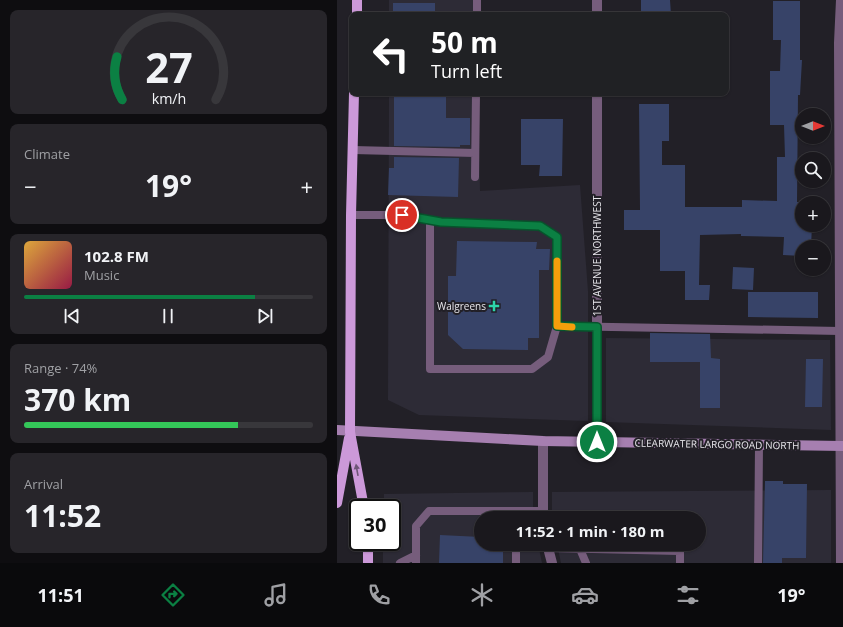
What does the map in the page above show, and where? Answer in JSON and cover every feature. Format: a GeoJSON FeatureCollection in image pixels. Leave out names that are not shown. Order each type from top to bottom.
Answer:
{"type":"FeatureCollection","features":[{"type":"Feature","properties":{"kind":"main road"},"geometry":{"type":"LineString","coordinates":[[357,0],[357,12]]}},
{"type":"Feature","properties":{"kind":"main road"},"geometry":{"type":"LineString","coordinates":[[337,503],[350,432],[351,215],[354,96]]}},
{"type":"Feature","properties":{"kind":"main road","name":"CLEARWATER LARGO ROAD NORTH"},"geometry":{"type":"LineString","coordinates":[[337,431],[543,441],[841,446]]}},
{"type":"Feature","properties":{"kind":"main road"},"geometry":{"type":"LineString","coordinates":[[350,432],[362,499]]}},
{"type":"Feature","properties":{"kind":"main road"},"geometry":{"type":"LineString","coordinates":[[368,563],[369,551]]}},
{"type":"Feature","properties":{"kind":"street"},"geometry":{"type":"LineString","coordinates":[[597,0],[597,12]]}},
{"type":"Feature","properties":{"kind":"street"},"geometry":{"type":"LineString","coordinates":[[841,0],[839,43],[841,563]]}},
{"type":"Feature","properties":{"kind":"street","name":"1ST AVENUE NORTHWEST"},"geometry":{"type":"LineString","coordinates":[[597,96],[597,442]]}},
{"type":"Feature","properties":{"kind":"street"},"geometry":{"type":"LineString","coordinates":[[543,441],[543,511]]}},
{"type":"Feature","properties":{"kind":"street"},"geometry":{"type":"LineString","coordinates":[[549,551],[552,563]]}},
{"type":"Feature","properties":{"kind":"lane"},"geometry":{"type":"LineString","coordinates":[[477,0],[477,12]]}},
{"type":"Feature","properties":{"kind":"lane"},"geometry":{"type":"LineString","coordinates":[[475,177],[476,96]]}},
{"type":"Feature","properties":{"kind":"lane"},"geometry":{"type":"LineString","coordinates":[[353,150],[475,152]]}},
{"type":"Feature","properties":{"kind":"lane"},"geometry":{"type":"LineString","coordinates":[[351,215],[402,215],[430,220],[540,226],[557,237],[557,326],[548,356],[531,369],[430,369],[430,220]]}},
{"type":"Feature","properties":{"kind":"lane"},"geometry":{"type":"LineString","coordinates":[[557,326],[840,331]]}},
{"type":"Feature","properties":{"kind":"lane"},"geometry":{"type":"LineString","coordinates":[[758,563],[759,445]]}},
{"type":"Feature","properties":{"kind":"lane"},"geometry":{"type":"LineString","coordinates":[[400,563],[416,559],[416,526],[429,511],[474,513]]}},
{"type":"Feature","properties":{"kind":"lane"},"geometry":{"type":"LineString","coordinates":[[516,551],[516,563]]}},
{"type":"Feature","properties":{"kind":"lane"},"geometry":{"type":"LineString","coordinates":[[581,551],[586,563]]}},
{"type":"Feature","properties":{"kind":"lane"},"geometry":{"type":"LineString","coordinates":[[680,551],[680,563]]}},
{"type":"Feature","properties":{"kind":"shaded area"},"geometry":{"type":"Polygon","coordinates":[[[389,0],[476,0],[476,12],[389,12],[389,0]]]}},
{"type":"Feature","properties":{"kind":"shaded area"},"geometry":{"type":"Polygon","coordinates":[[[389,96],[478,96],[480,191],[580,185],[588,291],[588,421],[419,415],[388,400],[389,96]]]}},
{"type":"Feature","properties":{"kind":"shaded area"},"geometry":{"type":"Polygon","coordinates":[[[606,338],[830,340],[831,430],[606,422],[606,338]]]}},
{"type":"Feature","properties":{"kind":"shaded area"},"geometry":{"type":"Polygon","coordinates":[[[831,490],[831,563],[561,563],[558,551],[706,551],[706,511],[552,511],[552,492],[831,490]]]}},
{"type":"Feature","properties":{"kind":"shaded area"},"geometry":{"type":"Polygon","coordinates":[[[533,492],[533,511],[474,511],[474,551],[539,551],[542,563],[383,563],[383,551],[401,551],[401,499],[384,499],[384,494],[533,492]]]}},
{"type":"Feature","properties":{"kind":"building"},"geometry":{"type":"Polygon","coordinates":[[[641,0],[670,0],[671,12],[641,12],[641,0]]]}},
{"type":"Feature","properties":{"kind":"building"},"geometry":{"type":"Polygon","coordinates":[[[773,1],[800,1],[800,60],[802,60],[800,95],[798,95],[798,108],[795,108],[795,144],[798,144],[797,152],[795,152],[795,188],[797,188],[797,196],[795,196],[795,232],[812,232],[811,240],[795,240],[795,256],[783,255],[784,237],[741,236],[741,234],[700,235],[699,285],[710,285],[709,300],[685,300],[685,271],[660,271],[660,230],[624,230],[624,210],[640,210],[639,104],[669,104],[669,141],[662,141],[662,165],[685,165],[685,207],[742,207],[742,200],[777,201],[777,157],[785,157],[784,125],[770,125],[770,71],[780,71],[781,40],[773,40],[773,1]]]}},
{"type":"Feature","properties":{"kind":"building"},"geometry":{"type":"Polygon","coordinates":[[[393,3],[435,3],[435,12],[393,12],[393,3]]]}},
{"type":"Feature","properties":{"kind":"building"},"geometry":{"type":"Polygon","coordinates":[[[394,96],[446,96],[446,118],[470,118],[470,145],[460,145],[460,147],[394,146],[394,96]]]}},
{"type":"Feature","properties":{"kind":"building"},"geometry":{"type":"Polygon","coordinates":[[[521,119],[563,119],[562,176],[539,176],[540,165],[521,165],[521,119]]]}},
{"type":"Feature","properties":{"kind":"building"},"geometry":{"type":"Polygon","coordinates":[[[394,157],[459,158],[458,197],[388,195],[389,168],[394,168],[394,157]]]}},
{"type":"Feature","properties":{"kind":"building","name":"Walgreens"},"geometry":{"type":"Polygon","coordinates":[[[457,241],[537,242],[536,249],[550,249],[549,270],[539,270],[539,338],[528,338],[528,350],[463,349],[448,335],[448,276],[456,276],[457,241]]]}},
{"type":"Feature","properties":{"kind":"building"},"geometry":{"type":"Polygon","coordinates":[[[733,267],[754,268],[753,290],[732,289],[733,267]]]}},
{"type":"Feature","properties":{"kind":"building"},"geometry":{"type":"Polygon","coordinates":[[[748,292],[818,292],[818,318],[748,317],[748,292]]]}},
{"type":"Feature","properties":{"kind":"building"},"geometry":{"type":"Polygon","coordinates":[[[650,333],[710,334],[711,358],[720,359],[720,408],[700,408],[700,362],[650,362],[650,333]]]}},
{"type":"Feature","properties":{"kind":"building"},"geometry":{"type":"Polygon","coordinates":[[[806,359],[823,359],[822,407],[805,407],[806,359]]]}},
{"type":"Feature","properties":{"kind":"building"},"geometry":{"type":"Polygon","coordinates":[[[765,481],[783,481],[783,484],[807,484],[806,558],[782,558],[782,563],[763,563],[765,481]]]}},
{"type":"Feature","properties":{"kind":"building"},"geometry":{"type":"Polygon","coordinates":[[[440,535],[474,537],[474,551],[503,551],[503,563],[439,563],[440,535]]]}},
{"type":"Feature","properties":{"kind":"slow traffic"},"geometry":{"type":"LineString","coordinates":[[557,261],[557,326],[572,327]]}},
{"type":"Feature","properties":{"kind":"place","name":"Walgreens"},"geometry":{"type":"Point","coordinates":[494,306]}},
{"type":"Feature","properties":{"kind":"route"},"geometry":{"type":"LineString","coordinates":[[402,215],[441,222],[540,226],[557,237],[557,326],[597,327],[597,442]]}}]}
